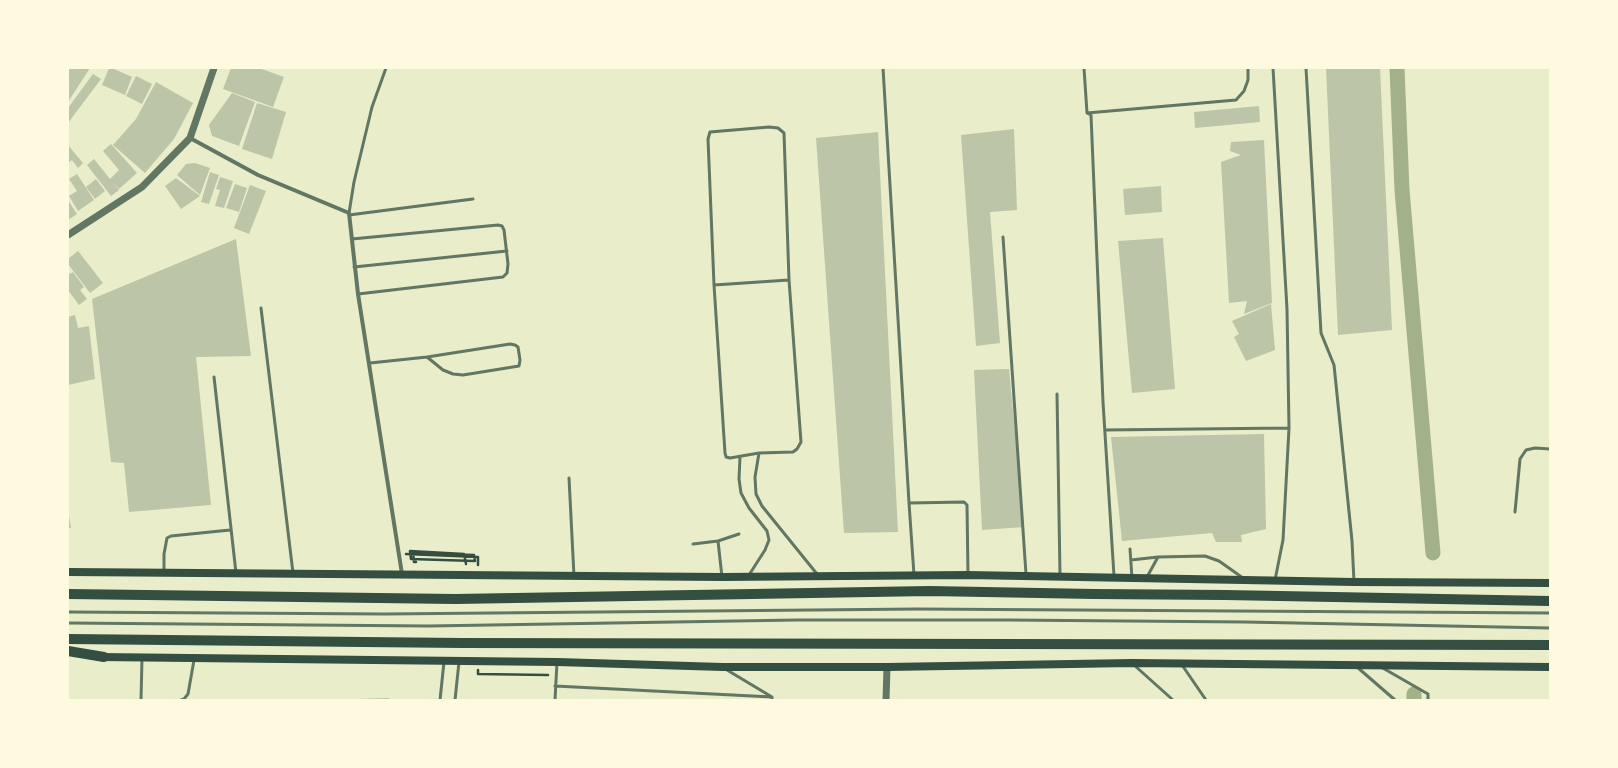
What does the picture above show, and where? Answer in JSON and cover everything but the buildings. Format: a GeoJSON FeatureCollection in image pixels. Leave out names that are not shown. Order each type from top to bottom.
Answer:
{"type":"FeatureCollection","features":[{"type":"Feature","properties":{"kind":"highway"},"geometry":{"type":"LineString","coordinates":[[68,594],[455,599],[930,591],[1094,594],[1224,594],[1550,601]]}},
{"type":"Feature","properties":{"kind":"highway"},"geometry":{"type":"LineString","coordinates":[[68,639],[486,643],[1550,645]]}},
{"type":"Feature","properties":{"kind":"highway"},"geometry":{"type":"LineString","coordinates":[[68,651],[104,657]]}},
{"type":"Feature","properties":{"kind":"main road"},"geometry":{"type":"LineString","coordinates":[[68,572],[722,577],[968,575],[1354,582],[1550,583]]}},
{"type":"Feature","properties":{"kind":"main road"},"geometry":{"type":"LineString","coordinates":[[68,656],[557,662],[722,667],[887,667],[1132,663],[1550,667]]}},
{"type":"Feature","properties":{"kind":"street"},"geometry":{"type":"LineString","coordinates":[[68,235],[142,187],[190,138],[214,68]]}},
{"type":"Feature","properties":{"kind":"street"},"geometry":{"type":"LineString","coordinates":[[190,138],[258,175],[349,214],[354,267],[400,554],[402,575]]}},
{"type":"Feature","properties":{"kind":"street"},"geometry":{"type":"LineString","coordinates":[[886,700],[887,667]]}},
{"type":"Feature","properties":{"kind":"lane"},"geometry":{"type":"LineString","coordinates":[[386,68],[370,115],[354,182],[349,214],[473,199]]}},
{"type":"Feature","properties":{"kind":"lane"},"geometry":{"type":"LineString","coordinates":[[883,68],[914,575]]}},
{"type":"Feature","properties":{"kind":"lane"},"geometry":{"type":"LineString","coordinates":[[1084,68],[1087,113],[1091,115],[1105,430],[1114,578]]}},
{"type":"Feature","properties":{"kind":"lane"},"geometry":{"type":"LineString","coordinates":[[1087,113],[1236,100],[1244,91],[1248,80],[1248,68]]}},
{"type":"Feature","properties":{"kind":"lane"},"geometry":{"type":"LineString","coordinates":[[1273,68],[1287,309],[1289,428],[1283,540],[1275,580]]}},
{"type":"Feature","properties":{"kind":"lane"},"geometry":{"type":"LineString","coordinates":[[1306,68],[1321,333],[1334,365],[1352,541],[1354,582]]}},
{"type":"Feature","properties":{"kind":"lane"},"geometry":{"type":"LineString","coordinates":[[769,127],[778,128],[784,133],[789,280],[801,442],[797,449],[793,452],[759,453],[740,457],[726,457],[714,285],[708,139],[710,132],[769,127]]}},
{"type":"Feature","properties":{"kind":"lane"},"geometry":{"type":"LineString","coordinates":[[352,239],[498,225],[502,226],[504,230],[507,251],[507,273],[504,276],[358,294]]}},
{"type":"Feature","properties":{"kind":"lane"},"geometry":{"type":"LineString","coordinates":[[1003,237],[1026,576]]}},
{"type":"Feature","properties":{"kind":"lane"},"geometry":{"type":"LineString","coordinates":[[354,267],[507,251]]}},
{"type":"Feature","properties":{"kind":"lane"},"geometry":{"type":"LineString","coordinates":[[714,285],[789,280]]}},
{"type":"Feature","properties":{"kind":"lane"},"geometry":{"type":"LineString","coordinates":[[261,308],[293,573]]}},
{"type":"Feature","properties":{"kind":"lane"},"geometry":{"type":"LineString","coordinates":[[370,363],[427,357],[510,344],[518,347],[520,366],[463,375],[453,374],[443,370],[427,357]]}},
{"type":"Feature","properties":{"kind":"lane"},"geometry":{"type":"LineString","coordinates":[[214,377],[236,573]]}},
{"type":"Feature","properties":{"kind":"lane"},"geometry":{"type":"LineString","coordinates":[[1056,394],[1060,577]]}},
{"type":"Feature","properties":{"kind":"lane"},"geometry":{"type":"LineString","coordinates":[[1105,430],[1289,428]]}},
{"type":"Feature","properties":{"kind":"lane"},"geometry":{"type":"LineString","coordinates":[[1515,512],[1520,459],[1526,450],[1535,448],[1550,449]]}},
{"type":"Feature","properties":{"kind":"lane"},"geometry":{"type":"LineString","coordinates":[[759,453],[755,478],[756,494],[762,506],[819,577]]}},
{"type":"Feature","properties":{"kind":"lane"},"geometry":{"type":"LineString","coordinates":[[740,457],[741,494],[749,508],[767,531],[769,540],[766,550],[748,577]]}},
{"type":"Feature","properties":{"kind":"lane"},"geometry":{"type":"LineString","coordinates":[[569,478],[574,576]]}},
{"type":"Feature","properties":{"kind":"lane"},"geometry":{"type":"LineString","coordinates":[[909,503],[964,502],[967,505],[968,575]]}},
{"type":"Feature","properties":{"kind":"lane"},"geometry":{"type":"LineString","coordinates":[[164,573],[164,554],[167,538],[170,536],[230,530]]}},
{"type":"Feature","properties":{"kind":"lane"},"geometry":{"type":"LineString","coordinates":[[693,544],[718,541],[739,534]]}},
{"type":"Feature","properties":{"kind":"lane"},"geometry":{"type":"LineString","coordinates":[[718,541],[722,577]]}},
{"type":"Feature","properties":{"kind":"lane"},"geometry":{"type":"LineString","coordinates":[[1130,549],[1132,578]]}},
{"type":"Feature","properties":{"kind":"lane"},"geometry":{"type":"LineString","coordinates":[[1131,560],[1158,557],[1205,556],[1219,561],[1245,579]]}},
{"type":"Feature","properties":{"kind":"lane"},"geometry":{"type":"LineString","coordinates":[[1147,578],[1158,557]]}},
{"type":"Feature","properties":{"kind":"lane"},"geometry":{"type":"LineString","coordinates":[[68,612],[384,614],[926,609],[1550,613]]}},
{"type":"Feature","properties":{"kind":"lane"},"geometry":{"type":"LineString","coordinates":[[68,623],[429,626],[796,620],[953,620],[1253,622],[1550,628]]}},
{"type":"Feature","properties":{"kind":"lane"},"geometry":{"type":"LineString","coordinates":[[141,700],[142,657]]}},
{"type":"Feature","properties":{"kind":"lane"},"geometry":{"type":"LineString","coordinates":[[181,700],[188,694],[194,658]]}},
{"type":"Feature","properties":{"kind":"lane"},"geometry":{"type":"LineString","coordinates":[[440,700],[445,661]]}},
{"type":"Feature","properties":{"kind":"lane"},"geometry":{"type":"LineString","coordinates":[[455,700],[459,661]]}},
{"type":"Feature","properties":{"kind":"lane"},"geometry":{"type":"LineString","coordinates":[[555,700],[557,662]]}},
{"type":"Feature","properties":{"kind":"lane"},"geometry":{"type":"LineString","coordinates":[[1132,663],[1173,700]]}},
{"type":"Feature","properties":{"kind":"lane"},"geometry":{"type":"LineString","coordinates":[[1181,664],[1206,700]]}},
{"type":"Feature","properties":{"kind":"lane"},"geometry":{"type":"LineString","coordinates":[[1355,665],[1395,700]]}},
{"type":"Feature","properties":{"kind":"lane"},"geometry":{"type":"LineString","coordinates":[[1377,666],[1428,694],[1428,700]]}},
{"type":"Feature","properties":{"kind":"lane"},"geometry":{"type":"LineString","coordinates":[[722,667],[772,698]]}},
{"type":"Feature","properties":{"kind":"lane"},"geometry":{"type":"LineString","coordinates":[[555,686],[772,698]]}},
{"type":"Feature","properties":{"kind":"path"},"geometry":{"type":"LineString","coordinates":[[400,554],[407,554],[414,554],[471,557],[478,558],[478,565],[414,562],[413,558],[413,553],[474,556],[475,561],[418,559],[411,559],[410,551],[464,554]]}},
{"type":"Feature","properties":{"kind":"waterway"},"geometry":{"type":"LineString","coordinates":[[1397,68],[1402,190],[1433,553]]}},
{"type":"Feature","properties":{"kind":"waterway"},"geometry":{"type":"LineString","coordinates":[[1414,694],[1414,700]]}}]}
